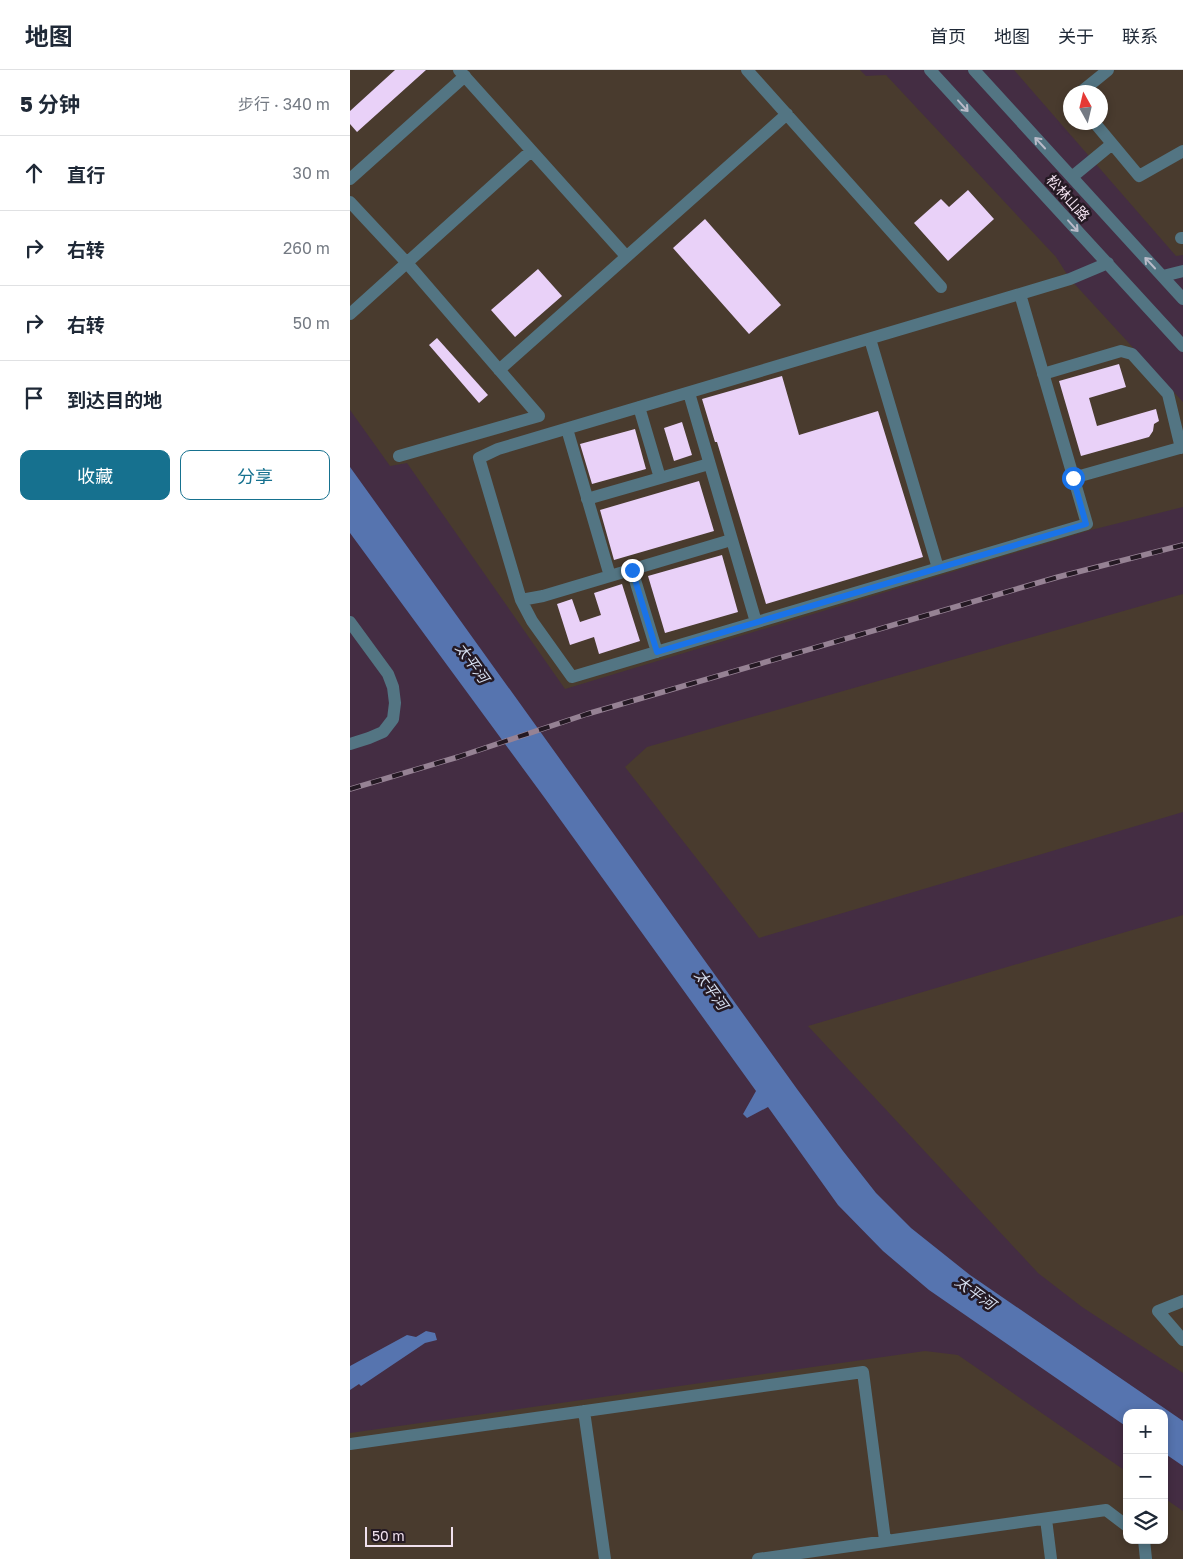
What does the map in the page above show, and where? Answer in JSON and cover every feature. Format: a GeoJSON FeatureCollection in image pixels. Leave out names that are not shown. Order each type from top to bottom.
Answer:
{"type":"FeatureCollection","features":[{"type":"Feature","properties":{"kind":"street"},"geometry":{"type":"LineString","coordinates":[[747,70],[941,287]]}},
{"type":"Feature","properties":{"kind":"street","name":"松林山路"},"geometry":{"type":"LineString","coordinates":[[930,70],[1183,346]]}},
{"type":"Feature","properties":{"kind":"street","name":"松林山路"},"geometry":{"type":"LineString","coordinates":[[974,70],[1183,298]]}},
{"type":"Feature","properties":{"kind":"street"},"geometry":{"type":"LineString","coordinates":[[1090,85],[1108,70]]}},
{"type":"Feature","properties":{"kind":"street"},"geometry":{"type":"LineString","coordinates":[[350,179],[462,73],[626,256]]}},
{"type":"Feature","properties":{"kind":"street"},"geometry":{"type":"LineString","coordinates":[[499,370],[787,114]]}},
{"type":"Feature","properties":{"kind":"street"},"geometry":{"type":"LineString","coordinates":[[1101,130],[1138,176],[1183,151]]}},
{"type":"Feature","properties":{"kind":"street"},"geometry":{"type":"LineString","coordinates":[[1072,177],[1112,144]]}},
{"type":"Feature","properties":{"kind":"street"},"geometry":{"type":"LineString","coordinates":[[350,314],[531,151]]}},
{"type":"Feature","properties":{"kind":"street"},"geometry":{"type":"LineString","coordinates":[[350,202],[407,263],[539,416],[399,456]]}},
{"type":"Feature","properties":{"kind":"street"},"geometry":{"type":"LineString","coordinates":[[1020,294],[1086,524],[572,677],[532,622],[521,600],[480,458],[498,449],[1070,279],[1108,263]]}},
{"type":"Feature","properties":{"kind":"street"},"geometry":{"type":"LineString","coordinates":[[1163,276],[1183,271]]}},
{"type":"Feature","properties":{"kind":"street"},"geometry":{"type":"LineString","coordinates":[[870,339],[938,568]]}},
{"type":"Feature","properties":{"kind":"street"},"geometry":{"type":"LineString","coordinates":[[1043,374],[1121,351],[1132,354],[1168,394],[1182,447],[1073,478]]}},
{"type":"Feature","properties":{"kind":"street"},"geometry":{"type":"LineString","coordinates":[[689,392],[756,622]]}},
{"type":"Feature","properties":{"kind":"street"},"geometry":{"type":"LineString","coordinates":[[639,407],[660,478]]}},
{"type":"Feature","properties":{"kind":"street"},"geometry":{"type":"LineString","coordinates":[[566,429],[610,576]]}},
{"type":"Feature","properties":{"kind":"street"},"geometry":{"type":"LineString","coordinates":[[587,499],[709,464]]}},
{"type":"Feature","properties":{"kind":"street"},"geometry":{"type":"LineString","coordinates":[[521,600],[543,596],[731,540]]}},
{"type":"Feature","properties":{"kind":"street"},"geometry":{"type":"LineString","coordinates":[[632,570],[657,652]]}},
{"type":"Feature","properties":{"kind":"street"},"geometry":{"type":"LineString","coordinates":[[350,622],[388,674],[393,687],[395,703],[393,719],[383,732],[350,744]]}},
{"type":"Feature","properties":{"kind":"street"},"geometry":{"type":"LineString","coordinates":[[1183,1301],[1158,1311],[1183,1340]]}},
{"type":"Feature","properties":{"kind":"street"},"geometry":{"type":"LineString","coordinates":[[350,1444],[863,1372],[885,1540]]}},
{"type":"Feature","properties":{"kind":"street"},"geometry":{"type":"LineString","coordinates":[[584,1411],[605,1559]]}},
{"type":"Feature","properties":{"kind":"street"},"geometry":{"type":"LineString","coordinates":[[766,1558],[1106,1510],[1123,1523]]}},
{"type":"Feature","properties":{"kind":"street"},"geometry":{"type":"LineString","coordinates":[[1046,1518],[1051,1559]]}},
{"type":"Feature","properties":{"kind":"street"},"geometry":{"type":"LineString","coordinates":[[1144,1544],[1146,1559]]}},
{"type":"Feature","properties":{"kind":"shaded area"},"geometry":{"type":"Polygon","coordinates":[[[350,70],[860,70],[866,76],[886,75],[1056,257],[1070,279],[1183,402],[1183,507],[1091,530],[565,689],[407,463],[390,466],[350,410],[350,70]]]}},
{"type":"Feature","properties":{"kind":"shaded area"},"geometry":{"type":"Polygon","coordinates":[[[1014,70],[1183,70],[1183,255],[1176,256],[1066,130],[1108,130],[1108,85],[1063,85],[1063,126],[1014,70]]]}},
{"type":"Feature","properties":{"kind":"shaded area"},"geometry":{"type":"Polygon","coordinates":[[[1183,594],[1183,812],[759,938],[625,767],[647,747],[1183,594]]]}},
{"type":"Feature","properties":{"kind":"shaded area"},"geometry":{"type":"Polygon","coordinates":[[[1183,915],[1183,1373],[1082,1307],[1038,1273],[808,1026],[1183,915]]]}},
{"type":"Feature","properties":{"kind":"shaded area"},"geometry":{"type":"Polygon","coordinates":[[[925,1351],[958,1355],[1123,1469],[1123,1544],[1168,1544],[1168,1501],[1183,1511],[1183,1559],[350,1559],[350,1433],[925,1351]]]}},
{"type":"Feature","properties":{"kind":"water","name":"太平河"},"geometry":{"type":"Polygon","coordinates":[[[350,467],[797,1089],[876,1193],[911,1228],[970,1275],[1165,1409],[1123,1409],[1123,1424],[929,1290],[883,1251],[838,1205],[768,1107],[747,1118],[743,1114],[756,1091],[544,797],[350,533],[350,467]]]}},
{"type":"Feature","properties":{"kind":"water"},"geometry":{"type":"Polygon","coordinates":[[[426,1331],[435,1333],[437,1340],[425,1343],[361,1386],[359,1384],[350,1390],[350,1366],[407,1335],[416,1337],[426,1331]]]}},
{"type":"Feature","properties":{"kind":"water"},"geometry":{"type":"Polygon","coordinates":[[[1168,1411],[1183,1421],[1183,1466],[1168,1456],[1168,1411]]]}},
{"type":"Feature","properties":{"kind":"building"},"geometry":{"type":"Polygon","coordinates":[[[395,70],[426,70],[357,132],[350,124],[350,111],[395,70]]]}},
{"type":"Feature","properties":{"kind":"building"},"geometry":{"type":"Polygon","coordinates":[[[968,190],[994,219],[948,261],[914,223],[941,199],[949,207],[968,190]]]}},
{"type":"Feature","properties":{"kind":"building"},"geometry":{"type":"Polygon","coordinates":[[[705,219],[781,305],[749,334],[673,248],[705,219]]]}},
{"type":"Feature","properties":{"kind":"building"},"geometry":{"type":"Polygon","coordinates":[[[538,269],[562,296],[515,337],[491,310],[538,269]]]}},
{"type":"Feature","properties":{"kind":"building"},"geometry":{"type":"Polygon","coordinates":[[[437,338],[488,395],[479,403],[429,345],[437,338]]]}},
{"type":"Feature","properties":{"kind":"building"},"geometry":{"type":"Polygon","coordinates":[[[1119,364],[1126,387],[1089,398],[1097,426],[1156,409],[1159,421],[1154,424],[1153,431],[1149,437],[1081,456],[1059,381],[1119,364]]]}},
{"type":"Feature","properties":{"kind":"building"},"geometry":{"type":"Polygon","coordinates":[[[782,376],[799,435],[878,411],[923,557],[766,604],[717,442],[715,442],[702,399],[782,376]]]}},
{"type":"Feature","properties":{"kind":"building"},"geometry":{"type":"Polygon","coordinates":[[[682,422],[692,455],[674,461],[664,428],[682,422]]]}},
{"type":"Feature","properties":{"kind":"building"},"geometry":{"type":"Polygon","coordinates":[[[635,429],[646,469],[592,484],[580,444],[635,429]]]}},
{"type":"Feature","properties":{"kind":"building"},"geometry":{"type":"Polygon","coordinates":[[[699,481],[714,531],[614,560],[600,510],[699,481]]]}},
{"type":"Feature","properties":{"kind":"building"},"geometry":{"type":"Polygon","coordinates":[[[722,555],[738,612],[665,633],[648,576],[722,555]]]}},
{"type":"Feature","properties":{"kind":"building"},"geometry":{"type":"Polygon","coordinates":[[[622,584],[640,641],[599,654],[594,637],[570,645],[557,604],[572,599],[580,622],[601,615],[594,593],[622,584]]]}},
{"type":"Feature","properties":{"kind":"railway"},"geometry":{"type":"LineString","coordinates":[[350,789],[458,757],[587,714],[1058,577],[1183,545]]}},
{"type":"Feature","properties":{"kind":"route"},"geometry":{"type":"LineString","coordinates":[[632,570],[657,652],[1086,524],[1073,478]]}}]}
